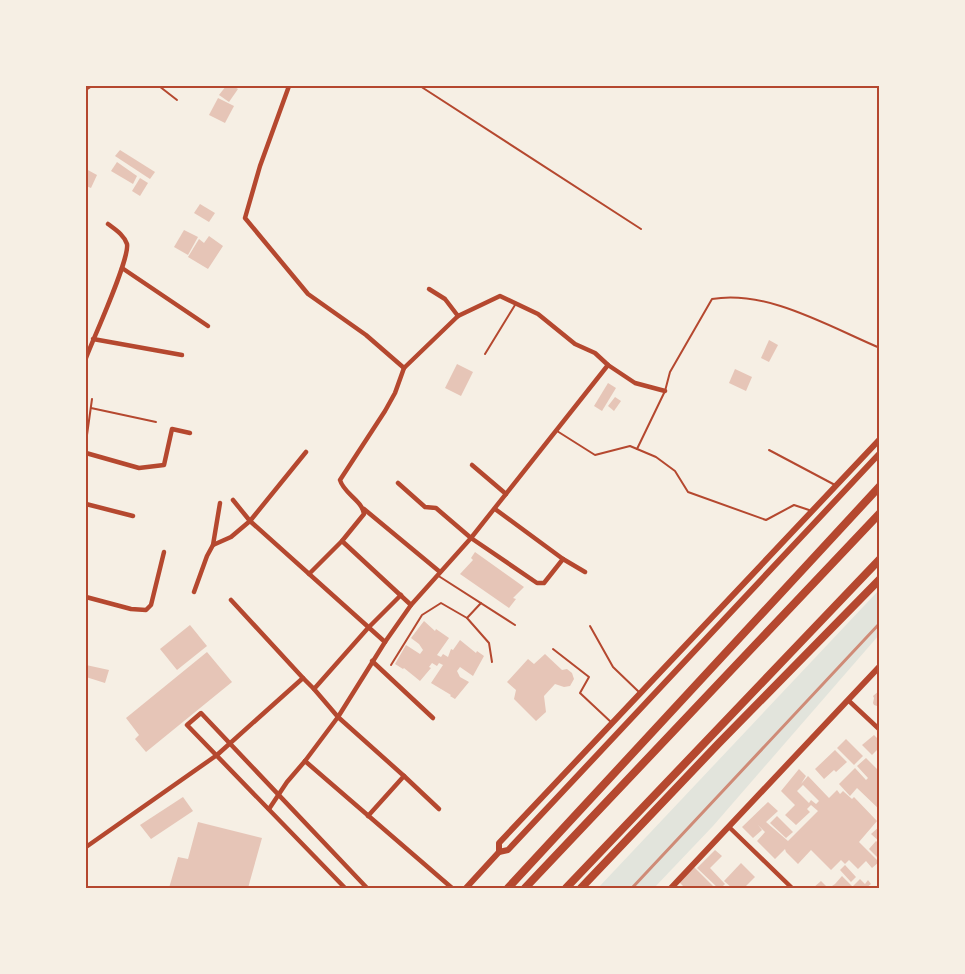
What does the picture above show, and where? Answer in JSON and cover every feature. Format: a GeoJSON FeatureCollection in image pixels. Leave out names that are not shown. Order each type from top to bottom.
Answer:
{"type":"FeatureCollection","features":[{"type":"Feature","properties":{"kind":"highway"},"geometry":{"type":"LineString","coordinates":[[508,888],[879,486]]}},
{"type":"Feature","properties":{"kind":"highway"},"geometry":{"type":"LineString","coordinates":[[525,888],[879,513]]}},
{"type":"Feature","properties":{"kind":"highway"},"geometry":{"type":"LineString","coordinates":[[566,888],[879,559]]}},
{"type":"Feature","properties":{"kind":"highway"},"geometry":{"type":"LineString","coordinates":[[582,888],[879,579]]}},
{"type":"Feature","properties":{"kind":"main road"},"geometry":{"type":"LineString","coordinates":[[499,852],[499,843],[879,439]]}},
{"type":"Feature","properties":{"kind":"main road"},"geometry":{"type":"LineString","coordinates":[[466,888],[499,852],[508,850],[879,453]]}},
{"type":"Feature","properties":{"kind":"main road"},"geometry":{"type":"LineString","coordinates":[[671,888],[879,666]]}},
{"type":"Feature","properties":{"kind":"street"},"geometry":{"type":"LineString","coordinates":[[289,86],[260,166],[245,218],[308,294],[366,335],[404,368]]}},
{"type":"Feature","properties":{"kind":"street"},"geometry":{"type":"LineString","coordinates":[[86,358],[122,268],[128,247],[123,236],[108,224]]}},
{"type":"Feature","properties":{"kind":"street"},"geometry":{"type":"LineString","coordinates":[[122,268],[208,326]]}},
{"type":"Feature","properties":{"kind":"street"},"geometry":{"type":"LineString","coordinates":[[429,289],[445,299],[458,316]]}},
{"type":"Feature","properties":{"kind":"street"},"geometry":{"type":"LineString","coordinates":[[438,574],[343,488],[340,480],[385,411],[395,393],[404,368],[458,316],[500,296],[538,314],[575,344],[595,353],[635,383],[665,391]]}},
{"type":"Feature","properties":{"kind":"street"},"geometry":{"type":"LineString","coordinates":[[93,339],[182,355]]}},
{"type":"Feature","properties":{"kind":"street"},"geometry":{"type":"LineString","coordinates":[[269,809],[286,782],[338,717],[411,605],[495,509],[608,365]]}},
{"type":"Feature","properties":{"kind":"street"},"geometry":{"type":"LineString","coordinates":[[86,453],[139,468],[164,465],[172,429],[190,433]]}},
{"type":"Feature","properties":{"kind":"street"},"geometry":{"type":"LineString","coordinates":[[213,545],[231,537],[250,521],[306,452]]}},
{"type":"Feature","properties":{"kind":"street"},"geometry":{"type":"LineString","coordinates":[[472,465],[506,494]]}},
{"type":"Feature","properties":{"kind":"street"},"geometry":{"type":"LineString","coordinates":[[398,483],[425,507],[436,508],[471,538],[541,584],[563,559]]}},
{"type":"Feature","properties":{"kind":"street"},"geometry":{"type":"LineString","coordinates":[[232,500],[250,521],[385,642]]}},
{"type":"Feature","properties":{"kind":"street"},"geometry":{"type":"LineString","coordinates":[[194,592],[213,545],[220,503]]}},
{"type":"Feature","properties":{"kind":"street"},"geometry":{"type":"LineString","coordinates":[[86,504],[133,516]]}},
{"type":"Feature","properties":{"kind":"street"},"geometry":{"type":"LineString","coordinates":[[309,574],[342,541],[364,514],[364,508]]}},
{"type":"Feature","properties":{"kind":"street"},"geometry":{"type":"LineString","coordinates":[[495,509],[563,559],[585,572]]}},
{"type":"Feature","properties":{"kind":"street"},"geometry":{"type":"LineString","coordinates":[[342,541],[411,605]]}},
{"type":"Feature","properties":{"kind":"street"},"geometry":{"type":"LineString","coordinates":[[86,597],[131,609],[147,610],[151,606],[164,552]]}},
{"type":"Feature","properties":{"kind":"street"},"geometry":{"type":"LineString","coordinates":[[314,689],[368,628],[401,596]]}},
{"type":"Feature","properties":{"kind":"street"},"geometry":{"type":"LineString","coordinates":[[231,600],[338,717],[438,809]]}},
{"type":"Feature","properties":{"kind":"street"},"geometry":{"type":"LineString","coordinates":[[372,662],[434,718]]}},
{"type":"Feature","properties":{"kind":"street"},"geometry":{"type":"LineString","coordinates":[[86,847],[217,755],[303,678]]}},
{"type":"Feature","properties":{"kind":"street"},"geometry":{"type":"LineString","coordinates":[[848,700],[879,730]]}},
{"type":"Feature","properties":{"kind":"street"},"geometry":{"type":"LineString","coordinates":[[345,888],[187,725],[201,713],[367,888]]}},
{"type":"Feature","properties":{"kind":"street"},"geometry":{"type":"LineString","coordinates":[[305,761],[452,888]]}},
{"type":"Feature","properties":{"kind":"street"},"geometry":{"type":"LineString","coordinates":[[368,816],[404,776]]}},
{"type":"Feature","properties":{"kind":"street"},"geometry":{"type":"LineString","coordinates":[[729,827],[792,888]]}},
{"type":"Feature","properties":{"kind":"lane"},"geometry":{"type":"LineString","coordinates":[[86,90],[92,86]]}},
{"type":"Feature","properties":{"kind":"lane"},"geometry":{"type":"LineString","coordinates":[[159,86],[177,100]]}},
{"type":"Feature","properties":{"kind":"lane"},"geometry":{"type":"LineString","coordinates":[[420,86],[641,229]]}},
{"type":"Feature","properties":{"kind":"lane"},"geometry":{"type":"LineString","coordinates":[[637,449],[665,391],[670,372],[712,299],[729,296],[763,301],[792,310],[879,348]]}},
{"type":"Feature","properties":{"kind":"lane"},"geometry":{"type":"LineString","coordinates":[[485,354],[517,303]]}},
{"type":"Feature","properties":{"kind":"lane"},"geometry":{"type":"LineString","coordinates":[[86,442],[92,399]]}},
{"type":"Feature","properties":{"kind":"lane"},"geometry":{"type":"LineString","coordinates":[[91,408],[156,422]]}},
{"type":"Feature","properties":{"kind":"lane"},"geometry":{"type":"LineString","coordinates":[[556,431],[595,455],[630,446],[656,457],[675,471],[688,492],[766,520],[794,505],[812,511]]}},
{"type":"Feature","properties":{"kind":"lane"},"geometry":{"type":"LineString","coordinates":[[769,450],[836,485]]}},
{"type":"Feature","properties":{"kind":"lane"},"geometry":{"type":"LineString","coordinates":[[438,574],[515,625]]}},
{"type":"Feature","properties":{"kind":"lane"},"geometry":{"type":"LineString","coordinates":[[391,665],[422,615],[441,603],[467,618],[489,643],[492,663]]}},
{"type":"Feature","properties":{"kind":"lane"},"geometry":{"type":"LineString","coordinates":[[467,618],[481,603]]}},
{"type":"Feature","properties":{"kind":"lane"},"geometry":{"type":"LineString","coordinates":[[590,626],[613,667],[640,693]]}},
{"type":"Feature","properties":{"kind":"lane"},"geometry":{"type":"LineString","coordinates":[[553,649],[589,677],[580,693],[612,723]]}},
{"type":"Feature","properties":{"kind":"shaded area"},"geometry":{"type":"Polygon","coordinates":[[[879,590],[879,635],[713,826],[654,888],[598,888],[879,590]]]}},
{"type":"Feature","properties":{"kind":"building"},"geometry":{"type":"Polygon","coordinates":[[[226,86],[238,89],[229,102],[219,95],[226,86]]]}},
{"type":"Feature","properties":{"kind":"building"},"geometry":{"type":"Polygon","coordinates":[[[218,98],[234,106],[225,123],[209,115],[218,98]]]}},
{"type":"Feature","properties":{"kind":"building"},"geometry":{"type":"Polygon","coordinates":[[[120,150],[155,172],[150,179],[115,156],[120,150]]]}},
{"type":"Feature","properties":{"kind":"building"},"geometry":{"type":"Polygon","coordinates":[[[117,162],[137,176],[133,184],[111,171],[117,162]]]}},
{"type":"Feature","properties":{"kind":"building"},"geometry":{"type":"Polygon","coordinates":[[[86,169],[97,175],[91,188],[86,186],[86,169]]]}},
{"type":"Feature","properties":{"kind":"building"},"geometry":{"type":"Polygon","coordinates":[[[140,178],[148,183],[140,196],[132,191],[140,178]]]}},
{"type":"Feature","properties":{"kind":"building"},"geometry":{"type":"Polygon","coordinates":[[[200,204],[215,213],[209,222],[194,213],[200,204]]]}},
{"type":"Feature","properties":{"kind":"building"},"geometry":{"type":"Polygon","coordinates":[[[184,230],[198,237],[188,255],[174,247],[184,230]]]}},
{"type":"Feature","properties":{"kind":"building"},"geometry":{"type":"Polygon","coordinates":[[[209,236],[223,246],[208,269],[188,257],[199,239],[204,243],[209,236]]]}},
{"type":"Feature","properties":{"kind":"building"},"geometry":{"type":"Polygon","coordinates":[[[769,340],[778,345],[769,362],[761,358],[769,340]]]}},
{"type":"Feature","properties":{"kind":"building"},"geometry":{"type":"Polygon","coordinates":[[[457,364],[473,372],[461,396],[445,388],[457,364]]]}},
{"type":"Feature","properties":{"kind":"building"},"geometry":{"type":"Polygon","coordinates":[[[735,369],[752,377],[746,391],[729,383],[735,369]]]}},
{"type":"Feature","properties":{"kind":"building"},"geometry":{"type":"Polygon","coordinates":[[[608,383],[616,388],[602,411],[594,406],[608,383]]]}},
{"type":"Feature","properties":{"kind":"building"},"geometry":{"type":"Polygon","coordinates":[[[615,397],[621,401],[614,411],[608,406],[615,397]]]}},
{"type":"Feature","properties":{"kind":"building"},"geometry":{"type":"Polygon","coordinates":[[[475,552],[524,587],[513,598],[516,599],[509,608],[460,574],[473,560],[471,558],[475,552]]]}},
{"type":"Feature","properties":{"kind":"building"},"geometry":{"type":"Polygon","coordinates":[[[424,621],[435,631],[436,629],[449,638],[437,655],[441,657],[443,654],[448,657],[451,649],[453,650],[460,640],[476,653],[477,651],[484,656],[473,676],[460,667],[457,671],[460,677],[469,682],[455,699],[431,683],[443,665],[439,663],[437,666],[432,663],[429,667],[431,668],[420,681],[395,664],[406,645],[420,654],[423,650],[411,638],[424,621]]]}},
{"type":"Feature","properties":{"kind":"building"},"geometry":{"type":"Polygon","coordinates":[[[190,625],[207,646],[177,670],[160,649],[190,625]]]}},
{"type":"Feature","properties":{"kind":"building"},"geometry":{"type":"Polygon","coordinates":[[[207,652],[232,682],[146,752],[135,739],[139,735],[126,718],[207,652]]]}},
{"type":"Feature","properties":{"kind":"building"},"geometry":{"type":"Polygon","coordinates":[[[545,654],[562,670],[567,669],[572,673],[574,679],[570,686],[555,684],[544,696],[546,712],[536,721],[514,699],[516,690],[507,682],[528,659],[534,664],[545,654]]]}},
{"type":"Feature","properties":{"kind":"building"},"geometry":{"type":"Polygon","coordinates":[[[86,665],[109,670],[105,683],[86,677],[86,665]]]}},
{"type":"Feature","properties":{"kind":"building"},"geometry":{"type":"Polygon","coordinates":[[[880,690],[880,707],[874,705],[873,696],[880,690]]]}},
{"type":"Feature","properties":{"kind":"building"},"geometry":{"type":"Polygon","coordinates":[[[874,735],[880,741],[880,747],[872,755],[862,745],[874,735]]]}},
{"type":"Feature","properties":{"kind":"building"},"geometry":{"type":"Polygon","coordinates":[[[846,739],[863,756],[854,765],[837,748],[846,739]]]}},
{"type":"Feature","properties":{"kind":"building"},"geometry":{"type":"Polygon","coordinates":[[[835,750],[847,762],[824,779],[815,769],[835,750]]]}},
{"type":"Feature","properties":{"kind":"building"},"geometry":{"type":"Polygon","coordinates":[[[866,758],[877,769],[880,767],[880,810],[857,788],[850,796],[839,784],[855,768],[866,780],[868,778],[857,766],[866,758]]]}},
{"type":"Feature","properties":{"kind":"building"},"geometry":{"type":"Polygon","coordinates":[[[799,769],[806,776],[801,784],[808,776],[829,798],[837,790],[840,794],[843,791],[852,799],[854,797],[877,821],[859,842],[879,862],[872,868],[866,861],[858,869],[849,860],[845,864],[841,860],[831,870],[811,850],[798,864],[785,849],[775,859],[757,841],[765,832],[758,825],[762,830],[753,838],[742,827],[768,802],[778,811],[766,822],[788,841],[818,811],[811,805],[807,809],[810,812],[796,825],[785,815],[795,805],[781,791],[799,769]],[[803,785],[797,791],[809,803],[811,800],[816,804],[819,801],[803,785]]]}},
{"type":"Feature","properties":{"kind":"building"},"geometry":{"type":"Polygon","coordinates":[[[183,797],[193,811],[151,839],[140,825],[183,797]]]}},
{"type":"Feature","properties":{"kind":"building"},"geometry":{"type":"Polygon","coordinates":[[[777,816],[793,832],[786,838],[770,823],[777,816]]]}},
{"type":"Feature","properties":{"kind":"building"},"geometry":{"type":"Polygon","coordinates":[[[198,822],[262,838],[248,888],[169,888],[178,857],[188,859],[198,822]]]}},
{"type":"Feature","properties":{"kind":"building"},"geometry":{"type":"Polygon","coordinates":[[[880,826],[880,842],[871,834],[880,826]]]}},
{"type":"Feature","properties":{"kind":"building"},"geometry":{"type":"Polygon","coordinates":[[[876,841],[880,844],[880,860],[869,849],[876,841]]]}},
{"type":"Feature","properties":{"kind":"building"},"geometry":{"type":"Polygon","coordinates":[[[715,850],[722,856],[710,868],[725,884],[721,888],[718,888],[697,868],[715,850]]]}},
{"type":"Feature","properties":{"kind":"building"},"geometry":{"type":"Polygon","coordinates":[[[741,863],[755,877],[744,888],[732,888],[724,881],[741,863]]]}},
{"type":"Feature","properties":{"kind":"building"},"geometry":{"type":"Polygon","coordinates":[[[845,865],[856,877],[851,882],[840,870],[845,865]]]}},
{"type":"Feature","properties":{"kind":"building"},"geometry":{"type":"Polygon","coordinates":[[[694,867],[715,888],[685,888],[679,882],[694,867]]]}},
{"type":"Feature","properties":{"kind":"building"},"geometry":{"type":"Polygon","coordinates":[[[842,876],[854,888],[829,888],[835,884],[842,876]]]}},
{"type":"Feature","properties":{"kind":"building"},"geometry":{"type":"Polygon","coordinates":[[[860,879],[865,884],[868,880],[871,884],[866,888],[853,886],[860,879]]]}},
{"type":"Feature","properties":{"kind":"building"},"geometry":{"type":"Polygon","coordinates":[[[821,881],[827,887],[813,888],[821,881]]]}},
{"type":"Feature","properties":{"kind":"railway"},"geometry":{"type":"LineString","coordinates":[[632,888],[880,623]]}}]}
